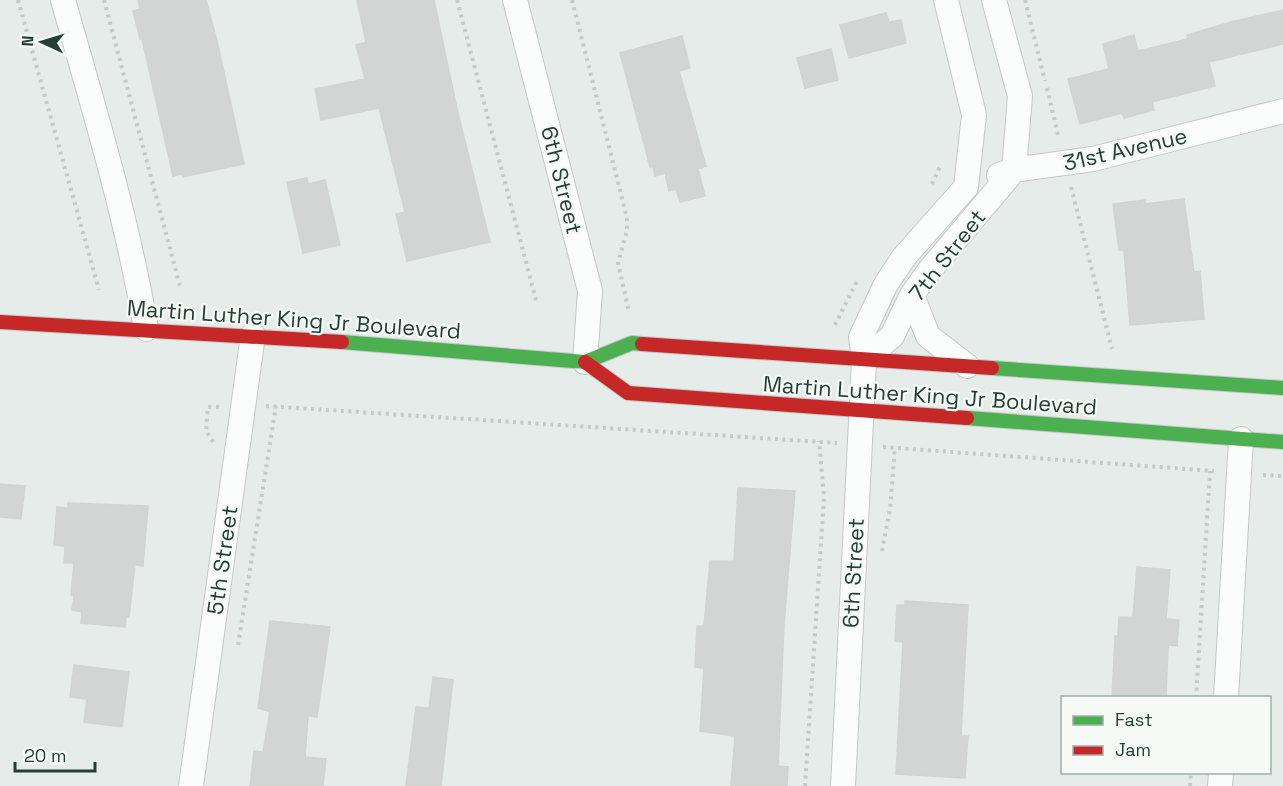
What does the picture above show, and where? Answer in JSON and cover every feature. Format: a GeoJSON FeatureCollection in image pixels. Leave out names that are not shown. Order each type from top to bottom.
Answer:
{"type":"FeatureCollection","features":[{"type":"Feature","properties":{"kind":"main road","name":"Martin Luther King Jr Boulevard"},"geometry":{"type":"LineString","coordinates":[[0,322],[253,335],[585,362],[632,343],[1283,388]]}},
{"type":"Feature","properties":{"kind":"main road","name":"Martin Luther King Jr Boulevard"},"geometry":{"type":"LineString","coordinates":[[585,362],[628,393],[1283,442]]}},
{"type":"Feature","properties":{"kind":"street"},"geometry":{"type":"LineString","coordinates":[[63,0],[112,170],[137,276],[146,329]]}},
{"type":"Feature","properties":{"kind":"street","name":"6th Street"},"geometry":{"type":"LineString","coordinates":[[515,0],[590,291],[585,362]]}},
{"type":"Feature","properties":{"kind":"street","name":"7th Street"},"geometry":{"type":"LineString","coordinates":[[864,360],[861,337],[886,284],[904,257],[966,187],[974,115],[946,0]]}},
{"type":"Feature","properties":{"kind":"street"},"geometry":{"type":"LineString","coordinates":[[994,0],[1020,96],[1014,170]]}},
{"type":"Feature","properties":{"kind":"street","name":"31st Avenue"},"geometry":{"type":"LineString","coordinates":[[966,187],[1014,170],[1093,159],[1283,111]]}},
{"type":"Feature","properties":{"kind":"street","name":"7th Street"},"geometry":{"type":"LineString","coordinates":[[864,360],[892,336],[912,295],[955,238],[1014,170]]}},
{"type":"Feature","properties":{"kind":"street"},"geometry":{"type":"LineString","coordinates":[[912,295],[928,336],[966,366]]}},
{"type":"Feature","properties":{"kind":"street","name":"5th Street"},"geometry":{"type":"LineString","coordinates":[[191,786],[253,335]]}},
{"type":"Feature","properties":{"kind":"street","name":"6th Street"},"geometry":{"type":"LineString","coordinates":[[843,786],[864,360]]}},
{"type":"Feature","properties":{"kind":"street"},"geometry":{"type":"LineString","coordinates":[[1226,696],[1241,439]]}},
{"type":"Feature","properties":{"kind":"path"},"geometry":{"type":"LineString","coordinates":[[18,0],[99,290]]}},
{"type":"Feature","properties":{"kind":"path"},"geometry":{"type":"LineString","coordinates":[[104,0],[181,290]]}},
{"type":"Feature","properties":{"kind":"path"},"geometry":{"type":"LineString","coordinates":[[457,0],[537,304]]}},
{"type":"Feature","properties":{"kind":"path"},"geometry":{"type":"LineString","coordinates":[[572,0],[627,218],[627,231],[618,263],[629,312]]}},
{"type":"Feature","properties":{"kind":"path"},"geometry":{"type":"LineString","coordinates":[[928,191],[944,156]]}},
{"type":"Feature","properties":{"kind":"path"},"geometry":{"type":"LineString","coordinates":[[835,325],[859,277]]}},
{"type":"Feature","properties":{"kind":"path"},"geometry":{"type":"LineString","coordinates":[[238,648],[276,406]]}},
{"type":"Feature","properties":{"kind":"path"},"geometry":{"type":"LineString","coordinates":[[208,407],[276,406],[819,441],[1210,471],[1196,696]]}},
{"type":"Feature","properties":{"kind":"path"},"geometry":{"type":"LineString","coordinates":[[805,786],[824,497],[819,441],[814,432],[815,407]]}},
{"type":"Feature","properties":{"kind":"path"},"geometry":{"type":"LineString","coordinates":[[881,562],[890,508],[895,448]]}},
{"type":"Feature","properties":{"kind":"building"},"geometry":{"type":"Polygon","coordinates":[[[138,0],[206,0],[244,164],[183,177],[182,174],[173,176],[142,39],[140,39],[133,11],[140,9],[138,0]]]}},
{"type":"Feature","properties":{"kind":"building"},"geometry":{"type":"Polygon","coordinates":[[[357,0],[434,0],[457,109],[490,242],[407,261],[396,214],[405,212],[379,108],[321,120],[315,89],[365,79],[356,45],[366,42],[357,0]]]}},
{"type":"Feature","properties":{"kind":"building"},"geometry":{"type":"Polygon","coordinates":[[[1283,10],[1283,44],[1209,62],[1215,86],[1152,102],[1154,110],[1124,118],[1122,113],[1080,124],[1068,79],[1109,69],[1103,44],[1134,35],[1138,51],[1188,39],[1187,35],[1231,22],[1283,10]]]}},
{"type":"Feature","properties":{"kind":"building"},"geometry":{"type":"Polygon","coordinates":[[[886,13],[889,22],[901,20],[906,43],[849,58],[840,25],[886,13]]]}},
{"type":"Feature","properties":{"kind":"building"},"geometry":{"type":"Polygon","coordinates":[[[682,36],[690,68],[679,71],[706,166],[698,169],[705,196],[680,202],[676,189],[669,191],[665,173],[655,176],[653,167],[650,167],[620,53],[682,36]]]}},
{"type":"Feature","properties":{"kind":"building"},"geometry":{"type":"Polygon","coordinates":[[[831,49],[838,80],[805,88],[797,58],[831,49]]]}},
{"type":"Feature","properties":{"kind":"building"},"geometry":{"type":"Polygon","coordinates":[[[307,178],[308,184],[325,180],[340,245],[303,253],[287,182],[307,178]]]}},
{"type":"Feature","properties":{"kind":"building"},"geometry":{"type":"Polygon","coordinates":[[[1184,199],[1194,272],[1200,271],[1204,319],[1130,325],[1124,250],[1119,250],[1113,204],[1145,200],[1145,204],[1184,199]]]}},
{"type":"Feature","properties":{"kind":"building"},"geometry":{"type":"Polygon","coordinates":[[[0,484],[25,486],[21,519],[0,517],[0,484]]]}},
{"type":"Feature","properties":{"kind":"building"},"geometry":{"type":"Polygon","coordinates":[[[738,488],[795,491],[784,625],[778,766],[788,767],[787,786],[731,786],[735,736],[700,731],[704,668],[695,667],[697,626],[704,626],[710,561],[734,561],[738,488]]]}},
{"type":"Feature","properties":{"kind":"building"},"geometry":{"type":"Polygon","coordinates":[[[68,503],[148,506],[143,566],[135,565],[129,617],[126,616],[125,627],[81,623],[82,612],[72,610],[74,563],[64,563],[65,546],[54,545],[57,507],[68,508],[68,503]]]}},
{"type":"Feature","properties":{"kind":"building"},"geometry":{"type":"Polygon","coordinates":[[[1137,567],[1170,570],[1166,619],[1179,620],[1177,646],[1168,645],[1166,696],[1112,696],[1115,636],[1118,636],[1119,617],[1133,617],[1137,567]]]}},
{"type":"Feature","properties":{"kind":"building"},"geometry":{"type":"Polygon","coordinates":[[[905,601],[968,605],[961,736],[968,736],[965,778],[896,774],[903,642],[895,641],[897,605],[905,605],[905,601]]]}},
{"type":"Feature","properties":{"kind":"building"},"geometry":{"type":"Polygon","coordinates":[[[270,621],[330,627],[317,717],[308,716],[305,757],[326,759],[323,786],[250,786],[254,751],[263,752],[270,712],[258,708],[270,621]]]}},
{"type":"Feature","properties":{"kind":"building"},"geometry":{"type":"Polygon","coordinates":[[[74,665],[129,672],[122,727],[84,722],[87,699],[70,697],[74,665]]]}},
{"type":"Feature","properties":{"kind":"building"},"geometry":{"type":"Polygon","coordinates":[[[433,677],[453,680],[441,786],[406,786],[416,707],[429,708],[433,677]]]}},
{"type":"Feature","properties":{"kind":"traffic: fast"},"geometry":{"type":"LineString","coordinates":[[342,342],[585,362],[632,343],[642,344]]}},
{"type":"Feature","properties":{"kind":"traffic: fast"},"geometry":{"type":"LineString","coordinates":[[992,368],[1283,388]]}},
{"type":"Feature","properties":{"kind":"traffic: fast"},"geometry":{"type":"LineString","coordinates":[[967,418],[1283,442]]}},
{"type":"Feature","properties":{"kind":"traffic: jam"},"geometry":{"type":"LineString","coordinates":[[0,322],[342,342]]}},
{"type":"Feature","properties":{"kind":"traffic: jam"},"geometry":{"type":"LineString","coordinates":[[642,344],[992,368]]}},
{"type":"Feature","properties":{"kind":"traffic: jam"},"geometry":{"type":"LineString","coordinates":[[585,362],[628,393],[967,418]]}}]}
